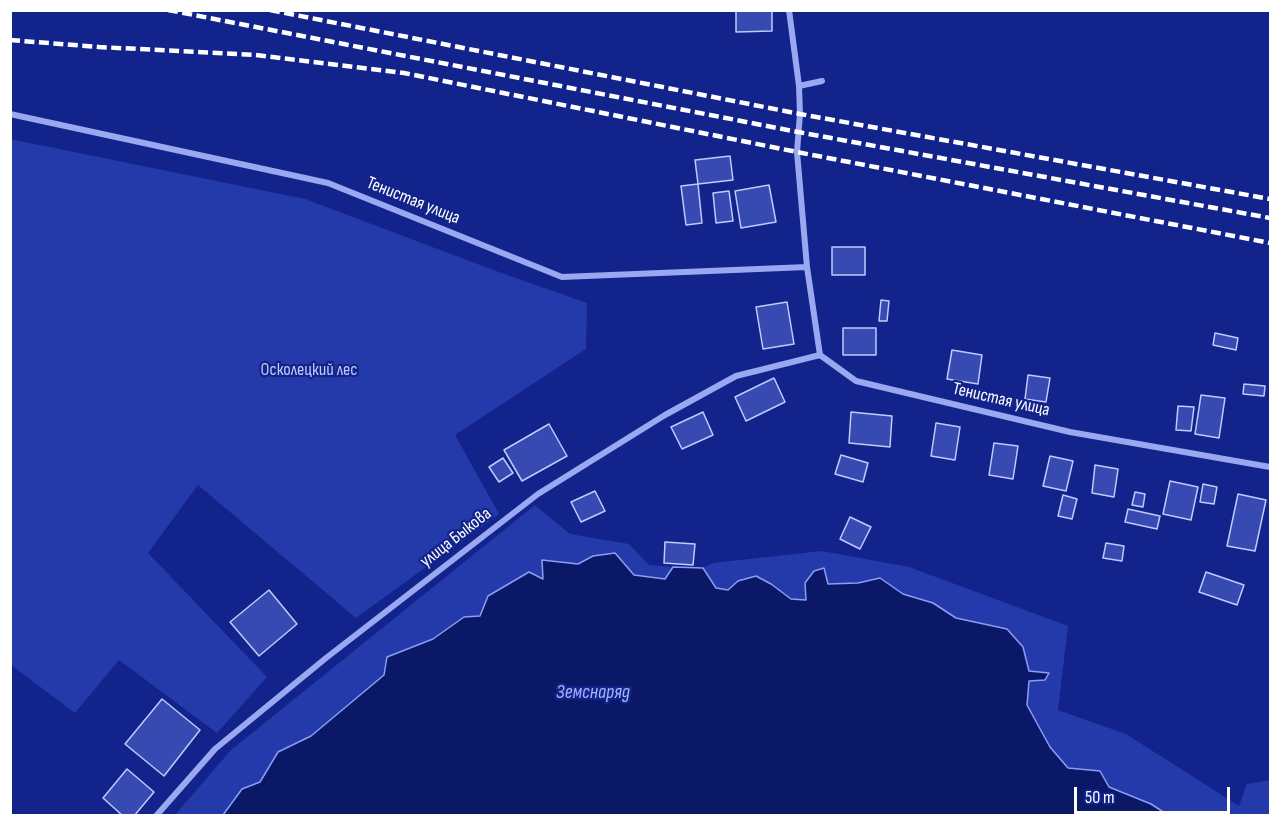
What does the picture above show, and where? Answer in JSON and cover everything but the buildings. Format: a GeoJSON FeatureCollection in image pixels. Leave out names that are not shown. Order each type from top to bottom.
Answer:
{"type":"FeatureCollection","features":[{"type":"Feature","properties":{"kind":"street"},"geometry":{"type":"LineString","coordinates":[[789,10],[799,86],[800,114],[797,152],[807,267],[820,355]]}},
{"type":"Feature","properties":{"kind":"street"},"geometry":{"type":"LineString","coordinates":[[799,86],[822,81]]}},
{"type":"Feature","properties":{"kind":"street","name":"Тенистая улица"},"geometry":{"type":"LineString","coordinates":[[10,114],[328,183],[562,277],[807,267]]}},
{"type":"Feature","properties":{"kind":"street","name":"Тенистая улица"},"geometry":{"type":"LineString","coordinates":[[820,355],[856,381],[1070,432],[1270,467]]}},
{"type":"Feature","properties":{"kind":"street","name":"улица Быкова"},"geometry":{"type":"LineString","coordinates":[[156,816],[215,749],[326,658],[538,494],[664,415],[736,376],[820,355]]}},
{"type":"Feature","properties":{"kind":"green space","name":"Осколецкий лес"},"geometry":{"type":"Polygon","coordinates":[[[10,139],[305,199],[587,303],[586,349],[455,435],[499,514],[356,618],[198,485],[148,553],[267,677],[217,733],[119,660],[75,713],[11,665],[10,139]]]}},
{"type":"Feature","properties":{"kind":"green space"},"geometry":{"type":"Polygon","coordinates":[[[535,505],[570,534],[629,544],[649,565],[673,567],[666,579],[634,575],[593,556],[578,564],[563,562],[543,580],[480,616],[464,617],[433,639],[387,657],[384,675],[311,736],[278,752],[260,782],[242,789],[223,815],[174,816],[231,750],[535,505]]]}},
{"type":"Feature","properties":{"kind":"green space"},"geometry":{"type":"Polygon","coordinates":[[[822,551],[909,567],[1068,626],[1058,710],[1126,734],[1239,806],[1247,784],[1270,780],[1270,815],[1168,815],[1151,804],[1109,787],[1100,771],[1068,768],[1050,747],[1027,705],[1029,681],[1045,680],[1028,671],[1023,647],[1007,629],[956,618],[933,603],[903,594],[880,578],[858,583],[828,584],[824,568],[806,600],[791,599],[756,576],[738,581],[728,590],[716,588],[703,568],[713,563],[822,551]]]}},
{"type":"Feature","properties":{"kind":"water","name":"Земснаряд"},"geometry":{"type":"Polygon","coordinates":[[[615,553],[634,575],[665,579],[673,567],[703,568],[716,588],[728,590],[738,581],[756,576],[791,599],[806,600],[805,583],[814,571],[824,568],[828,584],[858,583],[880,578],[903,594],[933,603],[956,618],[1007,629],[1023,647],[1029,671],[1049,673],[1045,680],[1029,681],[1027,705],[1050,747],[1068,768],[1100,771],[1109,787],[1151,804],[1168,815],[223,815],[242,789],[260,782],[278,752],[311,736],[384,675],[387,657],[433,639],[464,617],[480,616],[488,596],[529,572],[543,579],[542,560],[578,564],[593,556],[615,553]]]}},
{"type":"Feature","properties":{"kind":"railway"},"geometry":{"type":"LineString","coordinates":[[168,10],[798,132],[1270,218]]}},
{"type":"Feature","properties":{"kind":"railway"},"geometry":{"type":"LineString","coordinates":[[270,10],[800,114],[1270,199]]}},
{"type":"Feature","properties":{"kind":"railway"},"geometry":{"type":"LineString","coordinates":[[10,40],[256,55],[404,73],[797,152],[1270,243]]}}]}
